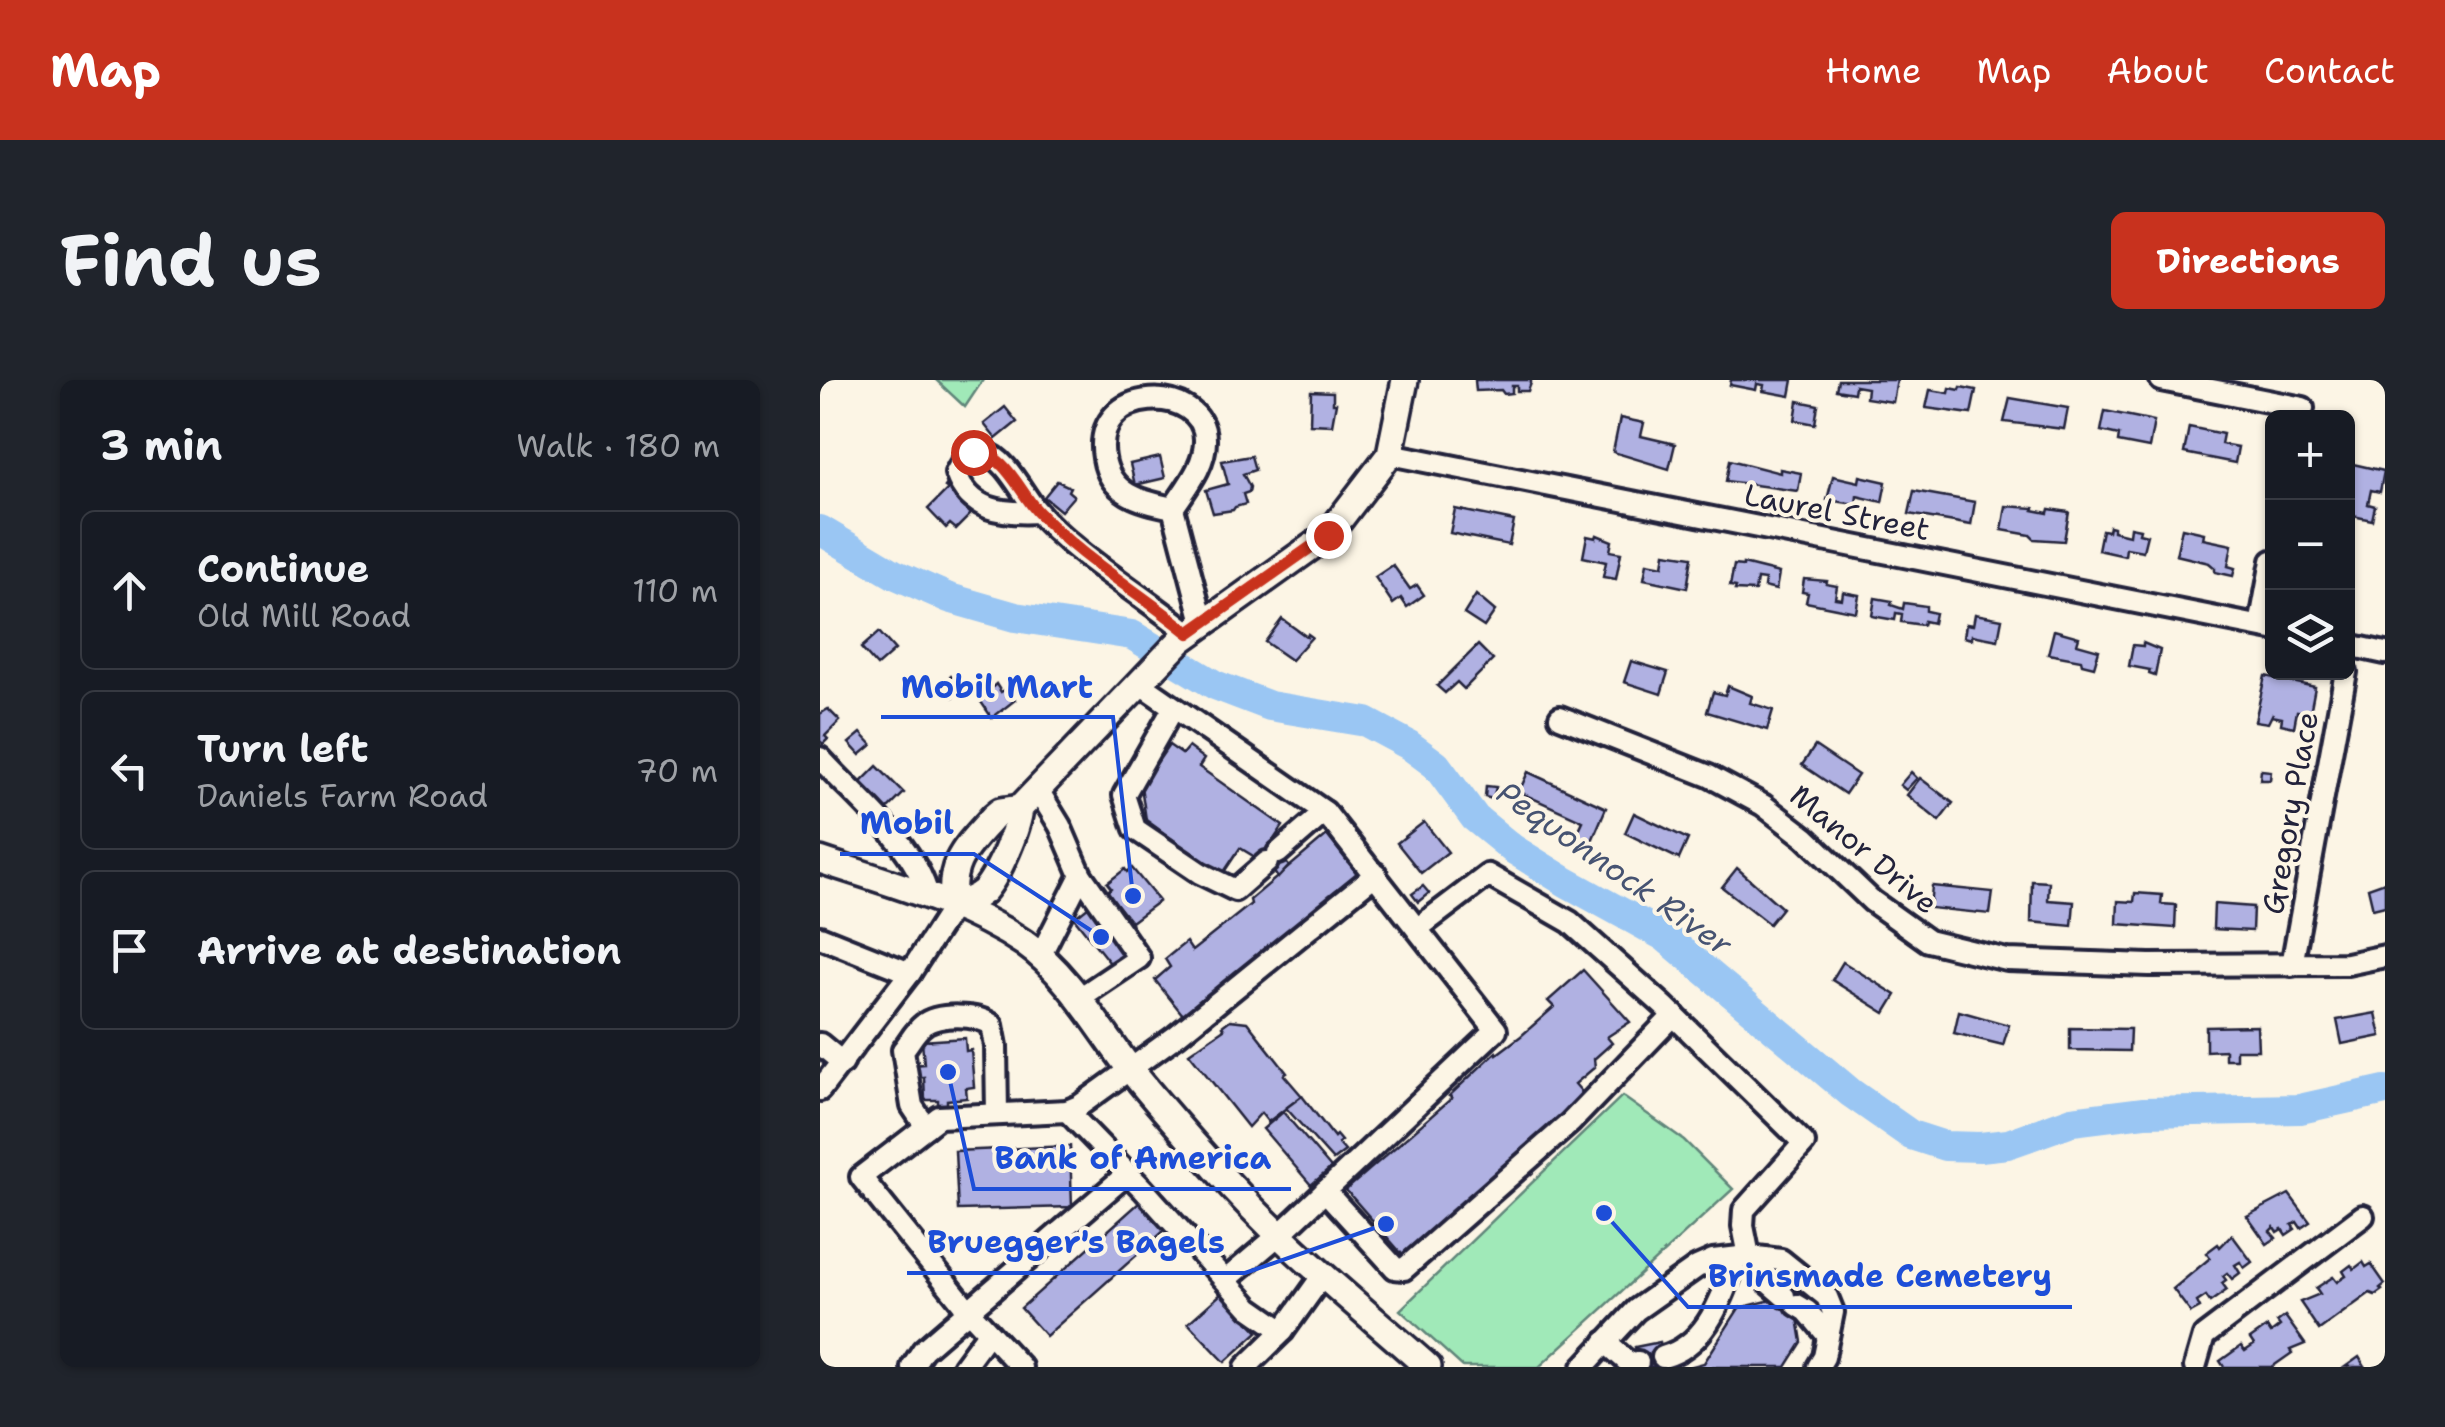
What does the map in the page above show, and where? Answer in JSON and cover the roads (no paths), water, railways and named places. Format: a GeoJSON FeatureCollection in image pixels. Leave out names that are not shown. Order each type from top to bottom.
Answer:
{"type":"FeatureCollection","features":[{"type":"Feature","properties":{"kind":"main road"},"geometry":{"type":"LineString","coordinates":[[954,905],[970,900],[988,886],[1029,799],[1147,675],[1191,632],[1328,535],[1390,454],[1404,380]]}},
{"type":"Feature","properties":{"kind":"main road"},"geometry":{"type":"LineString","coordinates":[[954,905],[952,877],[960,856],[1000,811],[1029,799]]}},
{"type":"Feature","properties":{"kind":"main road"},"geometry":{"type":"LineString","coordinates":[[820,860],[954,905],[1010,934],[1040,956],[1220,1174],[1324,1275],[1428,1367]]}},
{"type":"Feature","properties":{"kind":"street"},"geometry":{"type":"LineString","coordinates":[[2161,380],[2289,410]]}},
{"type":"Feature","properties":{"kind":"street"},"geometry":{"type":"LineString","coordinates":[[1172,508],[1139,501],[1120,490],[1105,464],[1105,428],[1114,413],[1147,399],[1165,400],[1186,408],[1203,425],[1206,440],[1202,459],[1172,508],[1191,632]]}},
{"type":"Feature","properties":{"kind":"street","name":"Laurel Street"},"geometry":{"type":"LineString","coordinates":[[1390,454],[2265,628]]}},
{"type":"Feature","properties":{"kind":"street"},"geometry":{"type":"LineString","coordinates":[[1038,512],[1101,566],[1191,632]]}},
{"type":"Feature","properties":{"kind":"street"},"geometry":{"type":"LineString","coordinates":[[2355,657],[2385,654]]}},
{"type":"Feature","properties":{"kind":"street"},"geometry":{"type":"LineString","coordinates":[[1147,675],[1174,709],[1325,812],[1496,1030],[1227,1279]]}},
{"type":"Feature","properties":{"kind":"street","name":"Gregory Place"},"geometry":{"type":"LineString","coordinates":[[2292,965],[2344,680]]}},
{"type":"Feature","properties":{"kind":"street"},"geometry":{"type":"LineString","coordinates":[[1174,709],[1124,795],[1136,829],[1200,873],[1234,890],[1325,812]]}},
{"type":"Feature","properties":{"kind":"street","name":"Manor Drive"},"geometry":{"type":"LineString","coordinates":[[1560,717],[1709,776],[1763,805],[1806,838],[1872,901],[1928,941],[2007,960],[2150,965],[2347,964],[2385,956]]}},
{"type":"Feature","properties":{"kind":"street"},"geometry":{"type":"LineString","coordinates":[[820,758],[906,849],[924,879],[928,896]]}},
{"type":"Feature","properties":{"kind":"street"},"geometry":{"type":"LineString","coordinates":[[1029,799],[1060,826],[1081,875],[1139,958],[1078,999]]}},
{"type":"Feature","properties":{"kind":"street"},"geometry":{"type":"LineString","coordinates":[[1021,1367],[968,1310],[861,1176],[939,1117],[1067,1111],[1246,981],[1376,874]]}},
{"type":"Feature","properties":{"kind":"street"},"geometry":{"type":"LineString","coordinates":[[1040,956],[1081,875]]}},
{"type":"Feature","properties":{"kind":"street"},"geometry":{"type":"LineString","coordinates":[[1418,928],[1488,875],[1570,922],[1674,1015],[1804,1143],[1744,1210],[1743,1226],[1750,1257],[1762,1277],[1807,1311],[1828,1336]]}},
{"type":"Feature","properties":{"kind":"street"},"geometry":{"type":"LineString","coordinates":[[820,1090],[910,974],[954,905]]}},
{"type":"Feature","properties":{"kind":"street"},"geometry":{"type":"LineString","coordinates":[[820,936],[910,974]]}},
{"type":"Feature","properties":{"kind":"street"},"geometry":{"type":"LineString","coordinates":[[1324,1191],[1394,1268],[1404,1269],[1570,1123],[1674,1015]]}},
{"type":"Feature","properties":{"kind":"street"},"geometry":{"type":"LineString","coordinates":[[926,1126],[912,1106],[903,1050],[923,1025],[936,1020],[980,1018],[992,1026],[997,1114]]}},
{"type":"Feature","properties":{"kind":"street"},"geometry":{"type":"LineString","coordinates":[[820,1044],[843,1063]]}},
{"type":"Feature","properties":{"kind":"street"},"geometry":{"type":"LineString","coordinates":[[1067,1111],[1250,1308],[1283,1332]]}},
{"type":"Feature","properties":{"kind":"street"},"geometry":{"type":"LineString","coordinates":[[912,1367],[923,1350],[1127,1174]]}},
{"type":"Feature","properties":{"kind":"street"},"geometry":{"type":"LineString","coordinates":[[2196,1367],[2204,1336],[2363,1216]]}},
{"type":"Feature","properties":{"kind":"street"},"geometry":{"type":"LineString","coordinates":[[1663,1357],[1693,1342],[1750,1257]]}},
{"type":"Feature","properties":{"kind":"street"},"geometry":{"type":"LineString","coordinates":[[1583,1367],[1636,1310],[1696,1267],[1750,1257],[1789,1264],[1827,1297],[1832,1312],[1824,1357],[1818,1367]]}},
{"type":"Feature","properties":{"kind":"street"},"geometry":{"type":"LineString","coordinates":[[1246,1367],[1283,1332],[1324,1275]]}},
{"type":"Feature","properties":{"kind":"street"},"geometry":{"type":"LineString","coordinates":[[963,1367],[988,1333]]}},
{"type":"Feature","properties":{"kind":"street"},"geometry":{"type":"LineString","coordinates":[[1605,1342],[1629,1363],[1638,1362]]}},
{"type":"Feature","properties":{"kind":"waterway","name":"Pequonnock River"},"geometry":{"type":"LineString","coordinates":[[820,530],[894,574],[949,598],[1015,617],[1132,635],[1215,685],[1270,706],[1366,722],[1409,745],[1436,765],[1475,818],[1513,849],[1664,936],[1851,1093],[1911,1135],[1945,1146],[1980,1147],[2008,1144],[2072,1121],[2144,1112],[2300,1109],[2385,1090]]}},
{"type":"Feature","properties":{"kind":"place","name":"Mobil Mart"},"geometry":{"type":"Point","coordinates":[1133,896]}},
{"type":"Feature","properties":{"kind":"place","name":"Mobil"},"geometry":{"type":"Point","coordinates":[1101,937]}},
{"type":"Feature","properties":{"kind":"place","name":"Bank of America"},"geometry":{"type":"Point","coordinates":[948,1072]}},
{"type":"Feature","properties":{"kind":"place","name":"Brinsmade Cemetery"},"geometry":{"type":"Point","coordinates":[1604,1213]}},
{"type":"Feature","properties":{"kind":"place","name":"Bruegger's Bagels"},"geometry":{"type":"Point","coordinates":[1386,1224]}}]}
